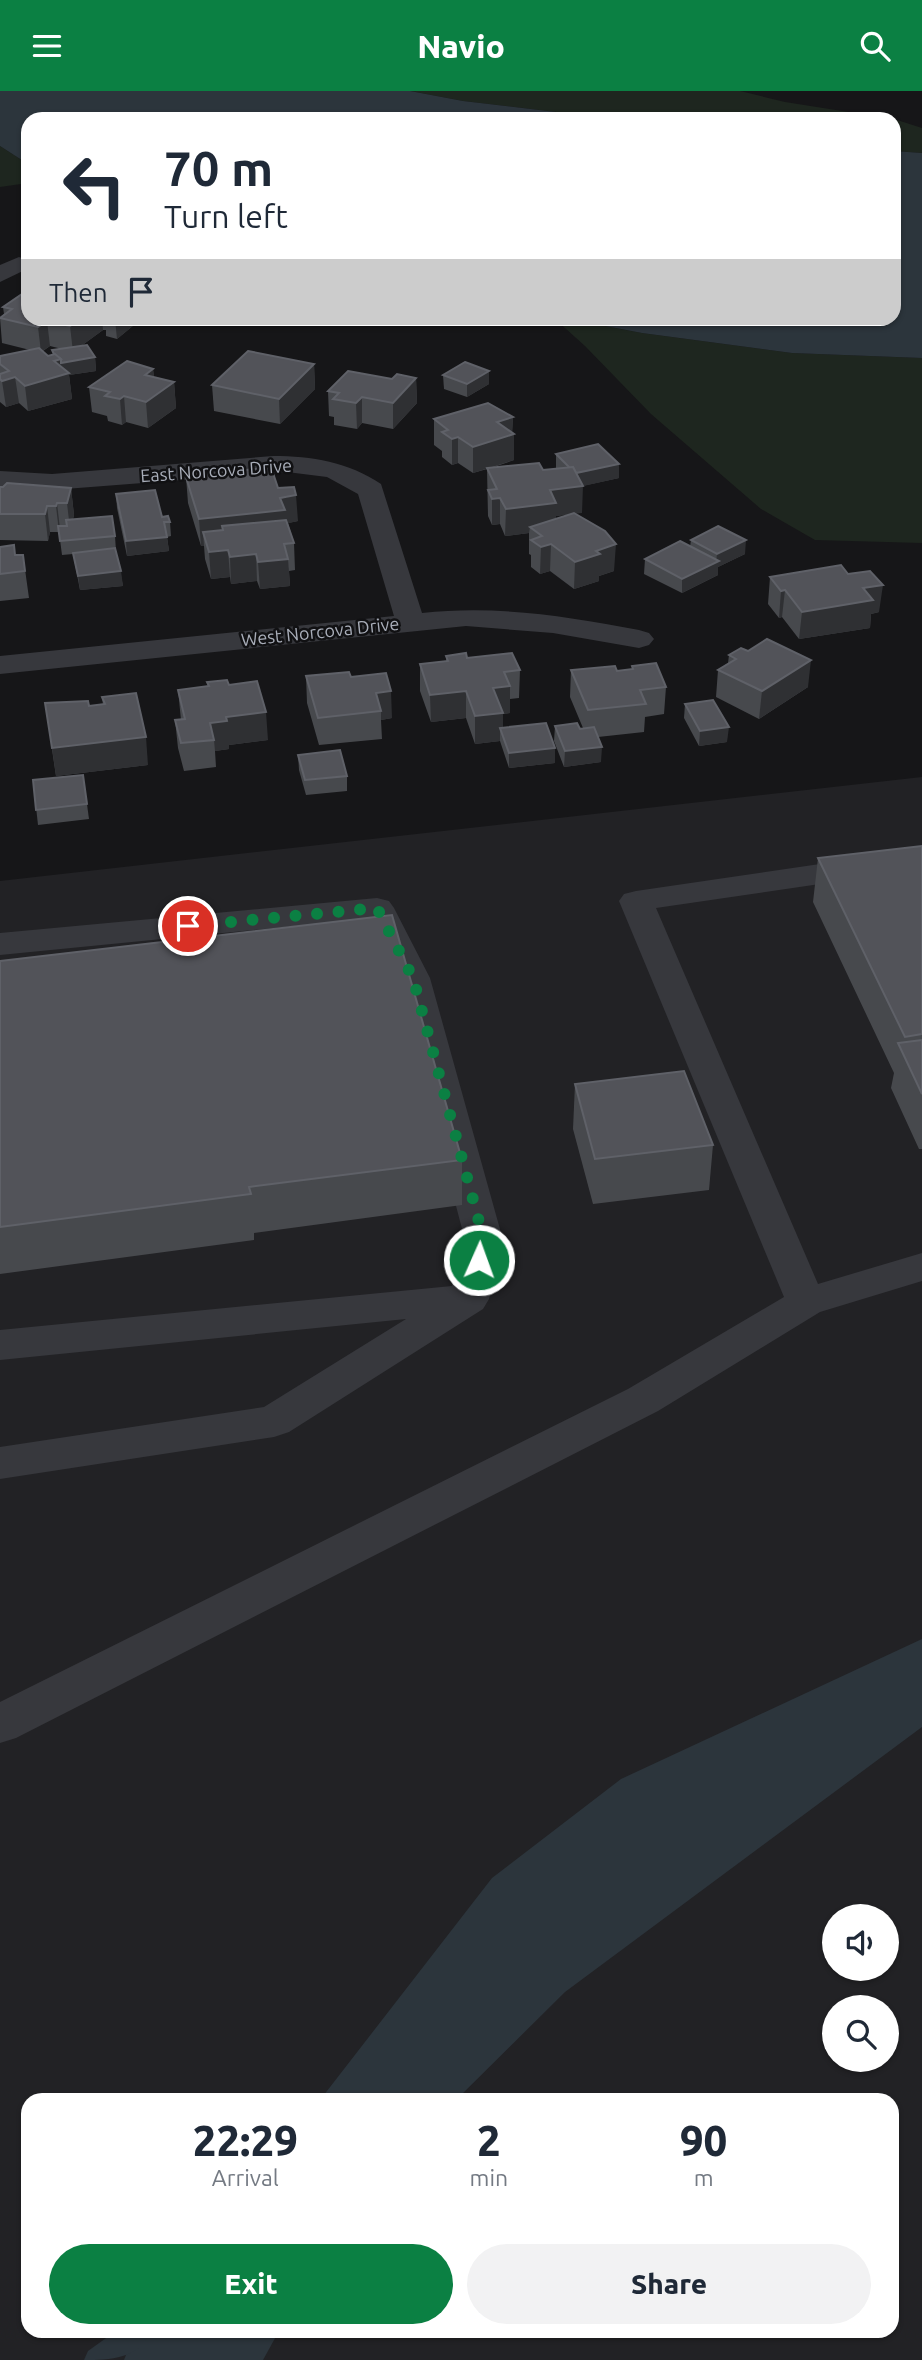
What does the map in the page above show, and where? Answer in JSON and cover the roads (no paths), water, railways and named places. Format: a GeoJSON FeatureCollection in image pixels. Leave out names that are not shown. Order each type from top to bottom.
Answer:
{"type":"FeatureCollection","features":[{"type":"Feature","properties":{"kind":"street","name":"East Norcova Drive"},"geometry":{"type":"LineString","coordinates":[[0,479],[52,482],[273,464],[332,468],[355,477],[371,490],[410,622]]}},
{"type":"Feature","properties":{"kind":"street","name":"West Norcova Drive"},"geometry":{"type":"LineString","coordinates":[[0,665],[466,617],[569,624],[639,639]]}},
{"type":"Feature","properties":{"kind":"street"},"geometry":{"type":"LineString","coordinates":[[806,1302],[636,901],[922,859]]}},
{"type":"Feature","properties":{"kind":"street"},"geometry":{"type":"LineString","coordinates":[[0,944],[377,908],[413,978],[484,1240],[468,1299],[274,1422],[0,1463]]}},
{"type":"Feature","properties":{"kind":"street"},"geometry":{"type":"LineString","coordinates":[[0,1724],[643,1400],[806,1302],[922,1267]]}},
{"type":"Feature","properties":{"kind":"street"},"geometry":{"type":"LineString","coordinates":[[0,1345],[468,1299]]}},
{"type":"Feature","properties":{"kind":"waterway"},"geometry":{"type":"LineString","coordinates":[[97,2360],[128,2338]]}}]}
